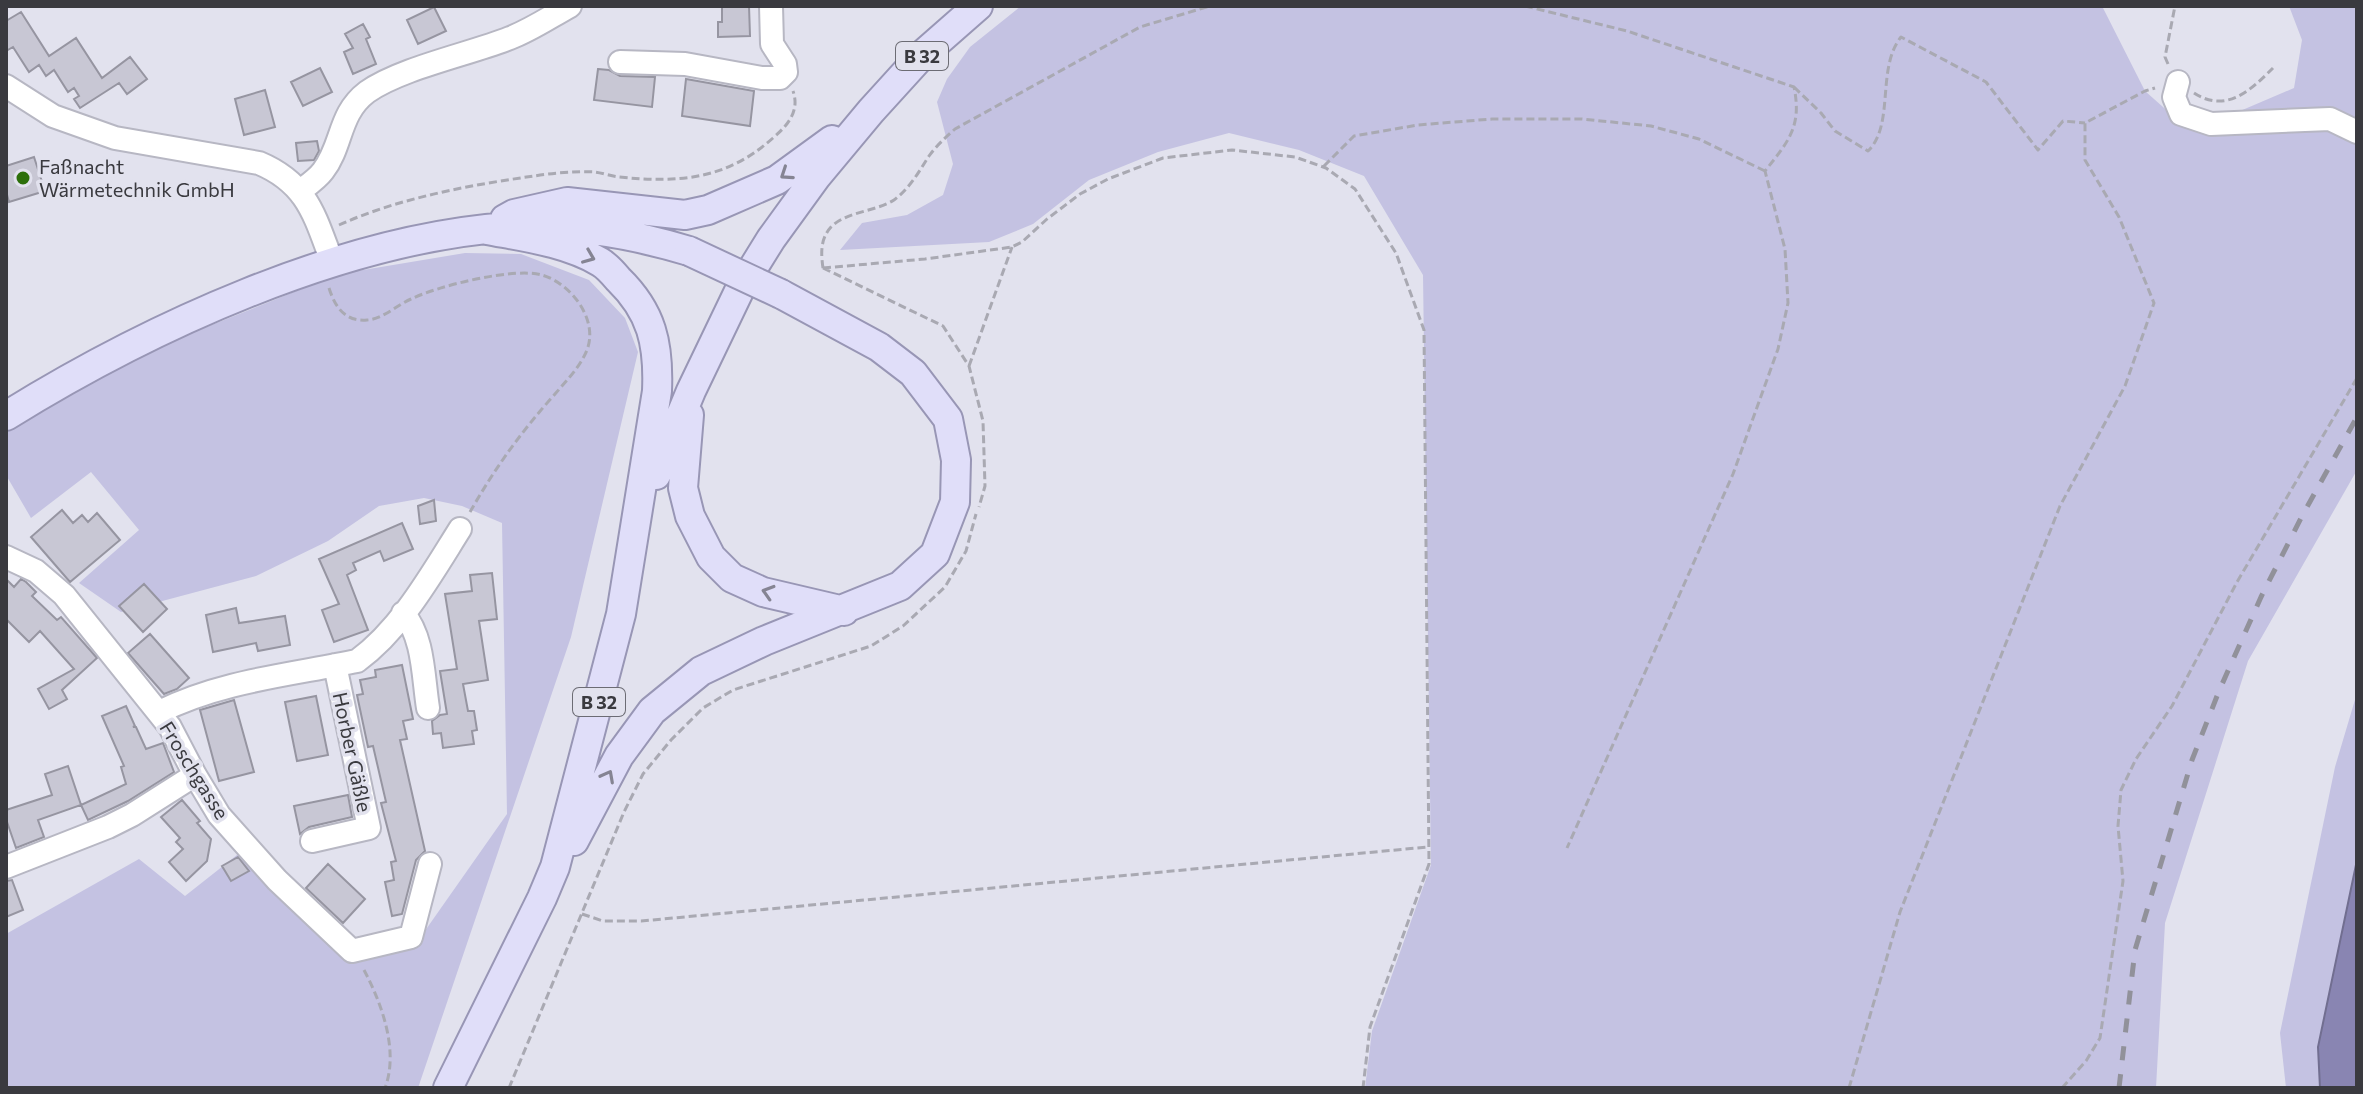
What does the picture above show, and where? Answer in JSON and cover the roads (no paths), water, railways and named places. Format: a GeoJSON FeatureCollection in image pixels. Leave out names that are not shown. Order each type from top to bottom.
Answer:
{"type":"FeatureCollection","features":[{"type":"Feature","properties":{"kind":"main road","name":"B 32"},"geometry":{"type":"LineString","coordinates":[[448,1088],[555,867],[621,614],[635,536],[664,451],[740,289],[771,239],[816,177],[871,111],[921,56],[978,6]]}},
{"type":"Feature","properties":{"kind":"main road"},"geometry":{"type":"LineString","coordinates":[[487,230],[514,214],[567,202],[685,215],[708,210],[777,180],[871,111]]}},
{"type":"Feature","properties":{"kind":"main road"},"geometry":{"type":"LineString","coordinates":[[6,416],[153,334],[224,304],[328,266],[428,239],[509,227],[566,229],[638,238],[689,251],[781,294],[879,347],[913,373],[948,419],[956,460],[955,502],[935,554],[900,586],[764,641],[701,671],[652,711],[619,756],[564,861],[555,867]]}},
{"type":"Feature","properties":{"kind":"main road"},"geometry":{"type":"LineString","coordinates":[[487,230],[551,242],[601,262],[638,298],[650,327],[658,361],[657,391],[635,536]]}},
{"type":"Feature","properties":{"kind":"main road"},"geometry":{"type":"LineString","coordinates":[[691,391],[683,488],[690,516],[711,557],[732,578],[763,592],[844,611]]}},
{"type":"Feature","properties":{"kind":"street"},"geometry":{"type":"LineString","coordinates":[[300,191],[322,172],[349,113],[369,91],[423,68],[513,37],[570,6]]}},
{"type":"Feature","properties":{"kind":"street"},"geometry":{"type":"LineString","coordinates":[[620,62],[685,64],[780,78],[786,72],[785,64],[772,44],[771,6]]}},
{"type":"Feature","properties":{"kind":"street"},"geometry":{"type":"LineString","coordinates":[[2178,82],[2174,97],[2181,114],[2211,124],[2330,119],[2357,132]]}},
{"type":"Feature","properties":{"kind":"street"},"geometry":{"type":"LineString","coordinates":[[6,86],[53,116],[85,129],[150,146],[259,163],[280,172],[300,191],[311,208],[328,266]]}},
{"type":"Feature","properties":{"kind":"street","name":"Horber Gäßle"},"geometry":{"type":"LineString","coordinates":[[159,712],[193,696],[238,683],[357,661],[369,652],[403,613],[460,529]]}},
{"type":"Feature","properties":{"kind":"street","name":"Froschgasse"},"geometry":{"type":"LineString","coordinates":[[6,557],[36,571],[64,595],[159,712],[179,741],[219,815],[277,880],[352,951],[411,937],[430,864]]}},
{"type":"Feature","properties":{"kind":"street"},"geometry":{"type":"LineString","coordinates":[[403,613],[418,639],[428,708]]}},
{"type":"Feature","properties":{"kind":"street","name":"Horber Gäßle"},"geometry":{"type":"LineString","coordinates":[[312,841],[369,828],[335,665]]}},
{"type":"Feature","properties":{"kind":"street"},"geometry":{"type":"LineString","coordinates":[[6,867],[108,827],[195,775]]}},
{"type":"Feature","properties":{"kind":"railway"},"geometry":{"type":"LineString","coordinates":[[2119,1088],[2135,950],[2192,760],[2261,597],[2357,417]]}},
{"type":"Feature","properties":{"kind":"place","name":"Faßnacht Wärmetechnik GmbH"},"geometry":{"type":"Point","coordinates":[23,178]}}]}
